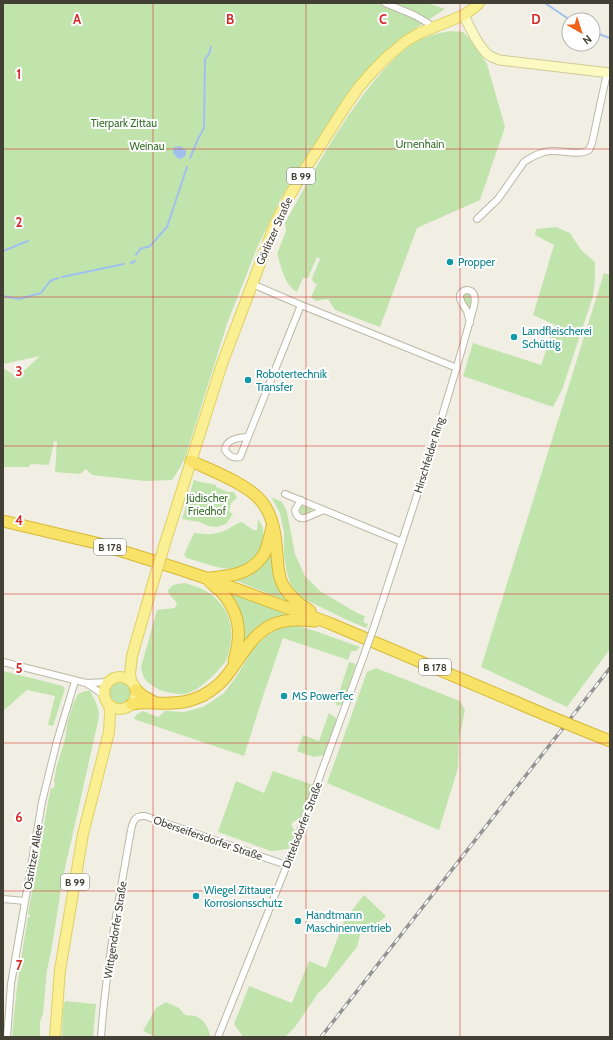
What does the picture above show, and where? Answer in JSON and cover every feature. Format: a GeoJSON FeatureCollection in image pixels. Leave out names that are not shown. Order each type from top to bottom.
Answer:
{"type":"FeatureCollection","features":[{"type":"Feature","properties":{"kind":"highway"},"geometry":{"type":"LineString","coordinates":[[191,461],[249,489],[263,503],[270,514],[275,531],[278,570],[288,593],[299,604],[329,622]]}},
{"type":"Feature","properties":{"kind":"highway","name":"B 178"},"geometry":{"type":"LineString","coordinates":[[3,521],[96,543],[206,578],[329,622],[610,742]]}},
{"type":"Feature","properties":{"kind":"highway"},"geometry":{"type":"LineString","coordinates":[[206,578],[230,576],[245,572],[256,564],[264,553],[272,524]]}},
{"type":"Feature","properties":{"kind":"highway"},"geometry":{"type":"LineString","coordinates":[[206,578],[224,595],[234,610],[238,621],[237,650],[231,669]]}},
{"type":"Feature","properties":{"kind":"highway"},"geometry":{"type":"LineString","coordinates":[[127,706],[146,702],[177,703],[193,700],[214,688],[223,680],[252,639],[262,630],[277,623],[294,619],[329,622]]}},
{"type":"Feature","properties":{"kind":"highway"},"geometry":{"type":"LineString","coordinates":[[134,685],[143,696],[155,702]]}},
{"type":"Feature","properties":{"kind":"main road","name":"Görlitzer Straße"},"geometry":{"type":"LineString","coordinates":[[191,461],[222,364],[274,224],[302,174],[359,87],[388,56],[406,41],[431,28],[464,15],[479,3]]}},
{"type":"Feature","properties":{"kind":"main road","name":"B 99"},"geometry":{"type":"LineString","coordinates":[[134,685],[130,674],[132,656],[191,461]]}},
{"type":"Feature","properties":{"kind":"main road","name":"B 99"},"geometry":{"type":"LineString","coordinates":[[119,676],[132,656]]}},
{"type":"Feature","properties":{"kind":"main road"},"geometry":{"type":"LineString","coordinates":[[119,676],[128,678],[134,685],[136,698],[127,706],[114,708],[109,705],[105,698],[105,686],[114,677],[119,676]]}},
{"type":"Feature","properties":{"kind":"main road","name":"B 99"},"geometry":{"type":"LineString","coordinates":[[109,705],[109,732]]}},
{"type":"Feature","properties":{"kind":"main road","name":"B 99"},"geometry":{"type":"LineString","coordinates":[[55,1037],[60,970],[83,834],[109,732],[117,715],[127,706]]}},
{"type":"Feature","properties":{"kind":"street"},"geometry":{"type":"LineString","coordinates":[[385,3],[414,14],[428,23],[431,28]]}},
{"type":"Feature","properties":{"kind":"street"},"geometry":{"type":"LineString","coordinates":[[464,15],[468,25],[483,50],[489,56],[499,60],[608,73],[592,143],[589,150],[580,153],[549,151],[530,158],[524,162],[498,199],[477,219]]}},
{"type":"Feature","properties":{"kind":"street"},"geometry":{"type":"LineString","coordinates":[[252,284],[457,368]]}},
{"type":"Feature","properties":{"kind":"street","name":"Hirschfelder Ring"},"geometry":{"type":"LineString","coordinates":[[374,627],[470,323],[475,301],[472,292],[467,290],[460,294],[460,298],[470,323]]}},
{"type":"Feature","properties":{"kind":"street"},"geometry":{"type":"LineString","coordinates":[[247,437],[301,305]]}},
{"type":"Feature","properties":{"kind":"street"},"geometry":{"type":"LineString","coordinates":[[285,494],[402,542]]}},
{"type":"Feature","properties":{"kind":"street"},"geometry":{"type":"LineString","coordinates":[[301,500],[295,510],[299,517],[305,518],[324,510]]}},
{"type":"Feature","properties":{"kind":"street","name":"Dittelsdorfer Straße"},"geometry":{"type":"LineString","coordinates":[[218,1037],[320,777],[374,627]]}},
{"type":"Feature","properties":{"kind":"street"},"geometry":{"type":"LineString","coordinates":[[3,662],[75,681],[86,683],[108,682]]}},
{"type":"Feature","properties":{"kind":"street","name":"Ostritzer Allee"},"geometry":{"type":"LineString","coordinates":[[7,1037],[11,984],[42,802],[57,740],[75,681]]}},
{"type":"Feature","properties":{"kind":"street"},"geometry":{"type":"LineString","coordinates":[[86,683],[104,695]]}},
{"type":"Feature","properties":{"kind":"street","name":"Oberseifersdorfer Straße"},"geometry":{"type":"LineString","coordinates":[[133,823],[137,817],[141,815],[145,816],[286,865]]}},
{"type":"Feature","properties":{"kind":"street","name":"Wittgendorfer Straße"},"geometry":{"type":"LineString","coordinates":[[101,1037],[115,918],[133,823]]}},
{"type":"Feature","properties":{"kind":"street"},"geometry":{"type":"LineString","coordinates":[[3,899],[25,901]]}},
{"type":"Feature","properties":{"kind":"green space","name":"Weinau"},"geometry":{"type":"Polygon","coordinates":[[[3,3],[428,3],[445,9],[407,34],[383,56],[355,86],[316,142],[281,198],[257,248],[227,324],[186,455],[172,480],[145,481],[92,475],[86,469],[80,474],[55,472],[57,442],[54,441],[49,465],[31,464],[29,467],[3,467],[3,368],[17,377],[40,356],[3,364],[3,3]]]}},
{"type":"Feature","properties":{"kind":"green space","name":"Urnenhain"},"geometry":{"type":"Polygon","coordinates":[[[451,31],[463,32],[487,64],[505,127],[480,200],[417,228],[380,327],[335,310],[328,299],[316,301],[311,297],[317,284],[313,282],[312,278],[320,259],[317,257],[308,278],[303,278],[297,292],[286,281],[277,254],[286,231],[285,223],[326,150],[361,97],[383,70],[404,50],[429,36],[451,31]]]}},
{"type":"Feature","properties":{"kind":"green space"},"geometry":{"type":"Polygon","coordinates":[[[556,227],[570,233],[581,250],[595,262],[595,279],[593,296],[562,390],[553,407],[463,376],[473,343],[541,365],[555,325],[533,315],[554,245],[535,235],[536,229],[556,227]]]}},
{"type":"Feature","properties":{"kind":"green space"},"geometry":{"type":"Polygon","coordinates":[[[604,273],[610,275],[610,649],[567,707],[481,667],[604,273]]]}},
{"type":"Feature","properties":{"kind":"green space"},"geometry":{"type":"Polygon","coordinates":[[[466,293],[470,295],[471,310],[469,310],[463,297],[466,293]]]}},
{"type":"Feature","properties":{"kind":"green space","name":"Jüdischer Friedhof"},"geometry":{"type":"Polygon","coordinates":[[[194,480],[216,485],[216,487],[228,492],[234,492],[237,498],[231,503],[229,512],[233,514],[226,524],[217,527],[208,526],[199,522],[182,519],[194,480]]]}},
{"type":"Feature","properties":{"kind":"green space"},"geometry":{"type":"Polygon","coordinates":[[[271,497],[282,502],[287,512],[295,554],[305,576],[320,591],[357,613],[365,616],[363,622],[368,624],[366,628],[300,597],[291,585],[284,556],[284,533],[280,513],[271,497]]]}},
{"type":"Feature","properties":{"kind":"green space"},"geometry":{"type":"Polygon","coordinates":[[[303,506],[312,509],[306,514],[302,515],[299,510],[300,507],[303,506]]]}},
{"type":"Feature","properties":{"kind":"green space"},"geometry":{"type":"Polygon","coordinates":[[[258,519],[263,528],[264,535],[262,545],[255,557],[247,564],[239,568],[220,568],[187,558],[184,555],[194,533],[216,533],[224,531],[242,522],[253,530],[257,530],[258,519]]]}},
{"type":"Feature","properties":{"kind":"green space"},"geometry":{"type":"Polygon","coordinates":[[[272,542],[288,600],[287,601],[235,580],[272,542]]]}},
{"type":"Feature","properties":{"kind":"green space"},"geometry":{"type":"Polygon","coordinates":[[[185,583],[198,587],[220,602],[228,615],[231,639],[227,657],[219,670],[195,690],[188,693],[179,694],[170,693],[151,685],[144,678],[141,667],[157,610],[175,608],[177,603],[169,594],[168,590],[173,585],[185,583]]]}},
{"type":"Feature","properties":{"kind":"green space"},"geometry":{"type":"Polygon","coordinates":[[[225,591],[265,605],[288,616],[242,646],[225,591]]]}},
{"type":"Feature","properties":{"kind":"green space"},"geometry":{"type":"Polygon","coordinates":[[[296,625],[360,647],[356,651],[351,651],[348,660],[283,638],[244,756],[134,719],[136,715],[143,711],[158,717],[165,711],[184,712],[203,707],[224,693],[236,677],[255,646],[278,629],[296,625]]]}},
{"type":"Feature","properties":{"kind":"green space"},"geometry":{"type":"Polygon","coordinates":[[[349,662],[356,664],[343,704],[337,706],[336,703],[312,694],[313,691],[337,699],[349,662]]]}},
{"type":"Feature","properties":{"kind":"green space"},"geometry":{"type":"Polygon","coordinates":[[[376,668],[460,701],[465,710],[459,740],[458,768],[439,830],[327,783],[367,672],[376,668]]]}},
{"type":"Feature","properties":{"kind":"green space"},"geometry":{"type":"Polygon","coordinates":[[[3,671],[63,686],[65,689],[53,726],[48,725],[55,696],[27,690],[3,711],[3,671]]]}},
{"type":"Feature","properties":{"kind":"green space"},"geometry":{"type":"Polygon","coordinates":[[[121,680],[130,683],[133,692],[130,701],[121,704],[112,701],[109,692],[112,683],[121,680]]]}},
{"type":"Feature","properties":{"kind":"green space"},"geometry":{"type":"Polygon","coordinates":[[[85,691],[90,691],[92,694],[99,717],[63,877],[47,970],[43,1014],[40,1022],[40,1037],[12,1037],[21,962],[28,917],[30,917],[28,914],[48,802],[51,788],[54,788],[56,769],[73,704],[78,694],[85,691]]]}},
{"type":"Feature","properties":{"kind":"green space"},"geometry":{"type":"Polygon","coordinates":[[[329,713],[337,719],[325,755],[314,757],[297,751],[303,735],[319,741],[329,713]]]}},
{"type":"Feature","properties":{"kind":"green space"},"geometry":{"type":"Polygon","coordinates":[[[273,771],[313,785],[302,817],[293,822],[291,825],[295,831],[290,849],[271,851],[218,832],[236,781],[264,793],[273,771]]]}},
{"type":"Feature","properties":{"kind":"green space"},"geometry":{"type":"Polygon","coordinates":[[[364,895],[386,916],[376,925],[368,924],[361,931],[357,947],[325,987],[319,992],[295,1027],[285,1037],[243,1037],[234,1024],[249,986],[292,1003],[309,961],[326,968],[345,919],[364,895]]]}},
{"type":"Feature","properties":{"kind":"green space"},"geometry":{"type":"Polygon","coordinates":[[[65,1001],[96,1004],[93,1037],[62,1037],[63,1009],[65,1001]]]}},
{"type":"Feature","properties":{"kind":"green space"},"geometry":{"type":"Polygon","coordinates":[[[166,1002],[179,1008],[185,1015],[195,1016],[201,1019],[208,1028],[210,1037],[156,1037],[143,1031],[156,1008],[166,1002]]]}},
{"type":"Feature","properties":{"kind":"water"},"geometry":{"type":"Polygon","coordinates":[[[180,146],[186,150],[186,155],[181,159],[177,158],[173,153],[174,147],[180,146]]]}},
{"type":"Feature","properties":{"kind":"waterway"},"geometry":{"type":"LineString","coordinates":[[545,3],[561,14]]}},
{"type":"Feature","properties":{"kind":"waterway"},"geometry":{"type":"LineString","coordinates":[[601,35],[610,38]]}},
{"type":"Feature","properties":{"kind":"waterway"},"geometry":{"type":"LineString","coordinates":[[190,158],[204,128],[205,59],[209,54],[211,47]]}},
{"type":"Feature","properties":{"kind":"waterway"},"geometry":{"type":"LineString","coordinates":[[136,255],[140,249],[150,246],[167,227],[187,167]]}},
{"type":"Feature","properties":{"kind":"waterway"},"geometry":{"type":"LineString","coordinates":[[3,251],[28,241]]}},
{"type":"Feature","properties":{"kind":"waterway"},"geometry":{"type":"LineString","coordinates":[[131,263],[135,261]]}},
{"type":"Feature","properties":{"kind":"waterway"},"geometry":{"type":"LineString","coordinates":[[62,277],[124,264]]}},
{"type":"Feature","properties":{"kind":"waterway"},"geometry":{"type":"LineString","coordinates":[[3,296],[19,299],[41,293],[50,281],[58,278]]}},
{"type":"Feature","properties":{"kind":"railway"},"geometry":{"type":"LineString","coordinates":[[321,1037],[610,668]]}},
{"type":"Feature","properties":{"kind":"place","name":"Propper"},"geometry":{"type":"Point","coordinates":[450,262]}},
{"type":"Feature","properties":{"kind":"place","name":"Landfleischerei Schüttig"},"geometry":{"type":"Point","coordinates":[514,337]}},
{"type":"Feature","properties":{"kind":"place","name":"Robotertechnik Transfer"},"geometry":{"type":"Point","coordinates":[248,380]}},
{"type":"Feature","properties":{"kind":"place","name":"MS PowerTec"},"geometry":{"type":"Point","coordinates":[284,696]}},
{"type":"Feature","properties":{"kind":"place","name":"Wiegel Zittauer Korrosionsschutz"},"geometry":{"type":"Point","coordinates":[196,896]}},
{"type":"Feature","properties":{"kind":"place","name":"Handtmann Maschinenvertrieb"},"geometry":{"type":"Point","coordinates":[298,921]}},
{"type":"Feature","properties":{"kind":"park label","name":"Tierpark Zittau"},"geometry":{"type":"Point","coordinates":[124,123]}}]}
